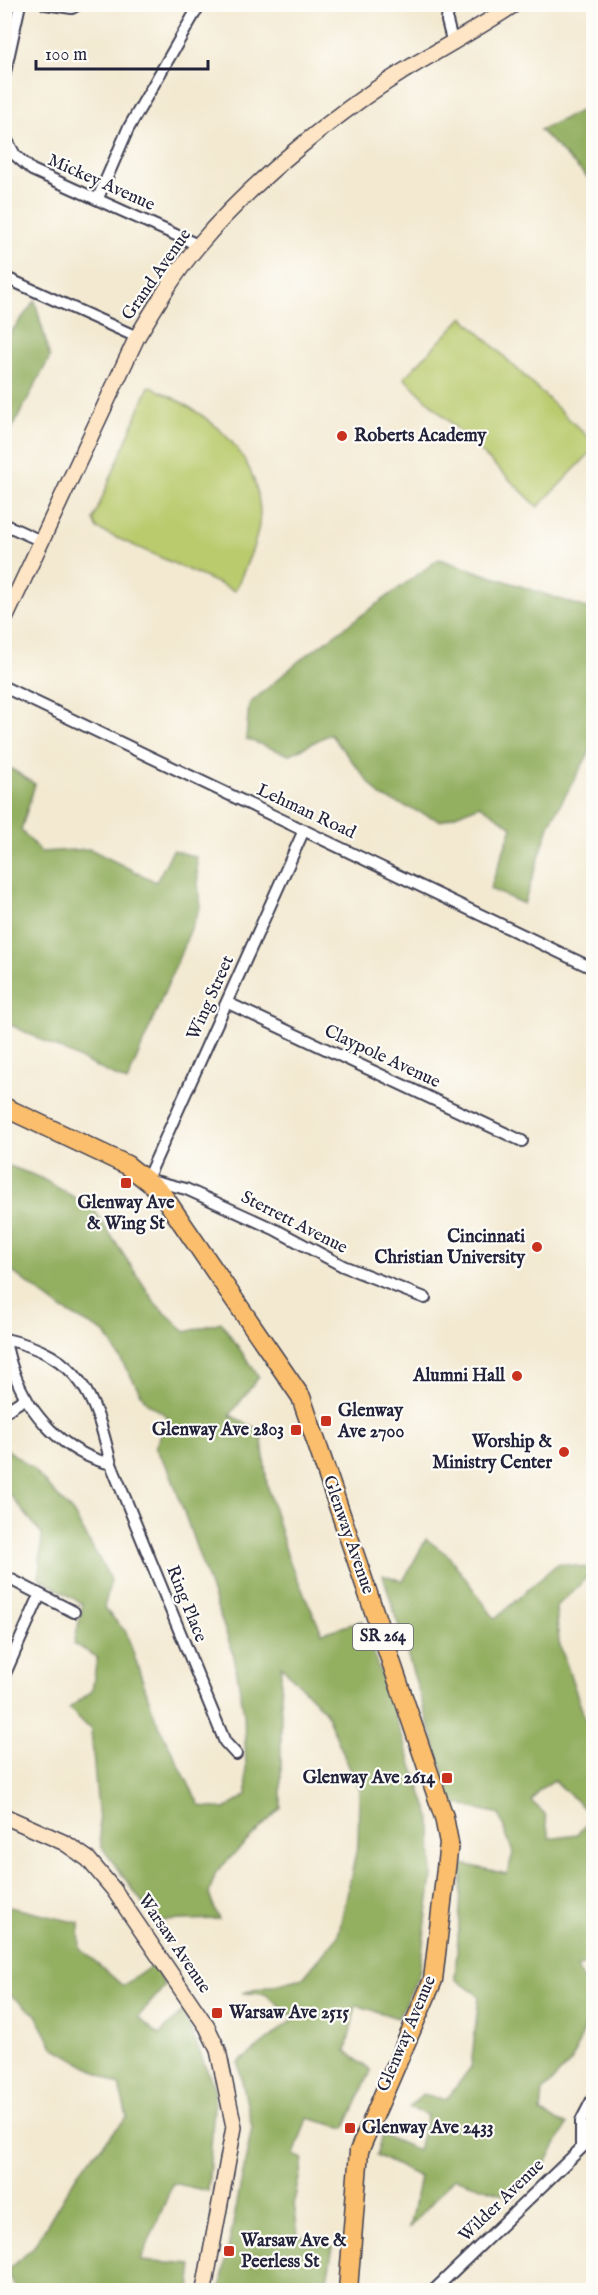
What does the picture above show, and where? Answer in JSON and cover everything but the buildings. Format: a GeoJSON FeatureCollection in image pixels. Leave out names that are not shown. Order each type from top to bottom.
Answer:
{"type":"FeatureCollection","features":[{"type":"Feature","properties":{"kind":"main road","name":"Glenway Avenue"},"geometry":{"type":"LineString","coordinates":[[4,1107],[127,1165],[147,1179],[167,1201],[301,1396],[448,1830],[433,1980],[359,2151],[348,2290]]}},
{"type":"Feature","properties":{"kind":"street"},"geometry":{"type":"LineString","coordinates":[[4,77],[20,4]]}},
{"type":"Feature","properties":{"kind":"street"},"geometry":{"type":"LineString","coordinates":[[45,4],[72,8],[79,4]]}},
{"type":"Feature","properties":{"kind":"street"},"geometry":{"type":"LineString","coordinates":[[98,198],[128,129],[200,4]]}},
{"type":"Feature","properties":{"kind":"street"},"geometry":{"type":"LineString","coordinates":[[447,4],[447,21],[453,44]]}},
{"type":"Feature","properties":{"kind":"street","name":"Grand Avenue"},"geometry":{"type":"LineString","coordinates":[[4,621],[137,337],[160,299],[198,245],[276,170],[319,133],[403,72],[453,44],[515,4]]}},
{"type":"Feature","properties":{"kind":"street","name":"Mickey Avenue"},"geometry":{"type":"LineString","coordinates":[[4,135],[15,155],[32,170],[198,245]]}},
{"type":"Feature","properties":{"kind":"street"},"geometry":{"type":"LineString","coordinates":[[4,277],[137,337]]}},
{"type":"Feature","properties":{"kind":"street"},"geometry":{"type":"LineString","coordinates":[[4,524],[41,541]]}},
{"type":"Feature","properties":{"kind":"street","name":"Lehman Road"},"geometry":{"type":"LineString","coordinates":[[4,687],[594,969]]}},
{"type":"Feature","properties":{"kind":"street","name":"Wing Street"},"geometry":{"type":"LineString","coordinates":[[147,1179],[304,830]]}},
{"type":"Feature","properties":{"kind":"street","name":"Claypole Avenue"},"geometry":{"type":"LineString","coordinates":[[228,1003],[522,1141]]}},
{"type":"Feature","properties":{"kind":"street","name":"Sterrett Avenue"},"geometry":{"type":"LineString","coordinates":[[147,1179],[186,1189],[276,1230],[343,1266],[425,1298]]}},
{"type":"Feature","properties":{"kind":"street","name":"Ring Place"},"geometry":{"type":"LineString","coordinates":[[111,1464],[80,1454],[66,1445],[26,1398],[11,1367],[5,1339],[36,1348],[51,1356],[84,1386],[100,1416],[111,1464],[225,1742],[236,1754]]}},
{"type":"Feature","properties":{"kind":"street"},"geometry":{"type":"LineString","coordinates":[[4,1412],[26,1398]]}},
{"type":"Feature","properties":{"kind":"street"},"geometry":{"type":"LineString","coordinates":[[4,1576],[74,1612]]}},
{"type":"Feature","properties":{"kind":"street"},"geometry":{"type":"LineString","coordinates":[[4,1676],[40,1594]]}},
{"type":"Feature","properties":{"kind":"street","name":"Warsaw Avenue"},"geometry":{"type":"LineString","coordinates":[[4,1816],[65,1843],[88,1859],[114,1890],[207,2027],[218,2050],[234,2127],[204,2290]]}},
{"type":"Feature","properties":{"kind":"street"},"geometry":{"type":"LineString","coordinates":[[581,2147],[581,2121],[594,2096]]}},
{"type":"Feature","properties":{"kind":"street","name":"Wilder Avenue"},"geometry":{"type":"LineString","coordinates":[[434,2290],[594,2136]]}},
{"type":"Feature","properties":{"kind":"green space"},"geometry":{"type":"Polygon","coordinates":[[[593,105],[593,183],[540,130],[593,105]]]}},
{"type":"Feature","properties":{"kind":"green space"},"geometry":{"type":"Polygon","coordinates":[[[35,301],[50,357],[5,442],[5,340],[35,301]]]}},
{"type":"Feature","properties":{"kind":"green space"},"geometry":{"type":"Polygon","coordinates":[[[463,317],[593,442],[593,450],[538,507],[404,378],[463,317]]]}},
{"type":"Feature","properties":{"kind":"green space"},"geometry":{"type":"Polygon","coordinates":[[[149,386],[189,407],[207,420],[238,450],[249,468],[257,489],[260,513],[258,533],[235,591],[97,529],[93,520],[149,386]]]}},
{"type":"Feature","properties":{"kind":"green space"},"geometry":{"type":"Polygon","coordinates":[[[439,559],[593,610],[593,746],[550,823],[524,904],[490,889],[512,827],[480,805],[441,821],[380,796],[330,734],[289,755],[246,739],[249,704],[300,660],[439,559]]]}},
{"type":"Feature","properties":{"kind":"green space"},"geometry":{"type":"Polygon","coordinates":[[[4,764],[35,784],[21,830],[41,852],[90,849],[156,882],[173,850],[196,857],[200,907],[127,1082],[5,1022],[4,764]]]}},
{"type":"Feature","properties":{"kind":"green space"},"geometry":{"type":"Polygon","coordinates":[[[4,1164],[39,1177],[93,1208],[156,1304],[186,1332],[221,1322],[259,1377],[230,1415],[261,1431],[267,1484],[288,1558],[322,1633],[362,1621],[431,1820],[432,1877],[419,1974],[398,2018],[356,2005],[346,2051],[371,2071],[345,2128],[307,2118],[294,2155],[303,2159],[294,2202],[298,2235],[333,2247],[325,2290],[220,2290],[252,2127],[238,2063],[295,2018],[265,1994],[242,1993],[303,1978],[338,1936],[358,1843],[359,1790],[325,1711],[281,1666],[281,1808],[216,1872],[209,1894],[219,1919],[156,1921],[101,1846],[91,1730],[69,1708],[92,1691],[97,1657],[74,1644],[83,1604],[39,1578],[42,1534],[5,1489],[5,1448],[32,1468],[73,1513],[111,1580],[104,1608],[126,1632],[156,1720],[200,1806],[225,1809],[247,1795],[244,1714],[234,1656],[170,1472],[155,1448],[168,1417],[146,1402],[105,1333],[63,1310],[5,1266],[4,1164]]]}},
{"type":"Feature","properties":{"kind":"green space"},"geometry":{"type":"Polygon","coordinates":[[[426,1539],[449,1556],[495,1619],[558,1563],[593,1569],[593,1572],[556,1607],[559,1642],[593,1742],[593,1817],[593,1961],[577,1968],[593,1997],[594,2026],[586,2025],[571,2062],[543,2091],[541,2113],[567,2125],[547,2161],[514,2198],[454,2178],[409,2228],[420,2177],[376,2155],[382,2135],[418,2150],[427,2115],[409,2108],[423,2094],[446,2100],[471,2067],[479,1996],[455,1979],[463,1864],[507,1874],[513,1853],[499,1814],[453,1803],[383,1575],[403,1581],[426,1539]],[[554,1780],[540,1789],[531,1801],[545,1814],[549,1838],[577,1834],[593,1817],[554,1780]]]}},
{"type":"Feature","properties":{"kind":"green space"},"geometry":{"type":"Polygon","coordinates":[[[5,1906],[79,1923],[80,1948],[123,1986],[154,1964],[165,1986],[138,2017],[159,2035],[183,2011],[215,2090],[208,2191],[173,2183],[141,2261],[193,2265],[190,2290],[17,2290],[6,2272],[33,2248],[77,2174],[127,2117],[119,2085],[53,2047],[36,2015],[5,1991],[5,1906]]]}},
{"type":"Feature","properties":{"kind":"place","name":"Roberts Academy"},"geometry":{"type":"Point","coordinates":[342,436]}},
{"type":"Feature","properties":{"kind":"place","name":"Glenway Ave & Wing St"},"geometry":{"type":"Point","coordinates":[126,1183]}},
{"type":"Feature","properties":{"kind":"place","name":"Cincinnati Christian University"},"geometry":{"type":"Point","coordinates":[537,1247]}},
{"type":"Feature","properties":{"kind":"place","name":"Alumni Hall"},"geometry":{"type":"Point","coordinates":[517,1376]}},
{"type":"Feature","properties":{"kind":"place","name":"Glenway Ave 2700"},"geometry":{"type":"Point","coordinates":[326,1421]}},
{"type":"Feature","properties":{"kind":"place","name":"Glenway Ave 2803"},"geometry":{"type":"Point","coordinates":[296,1430]}},
{"type":"Feature","properties":{"kind":"place","name":"Worship & Ministry Center"},"geometry":{"type":"Point","coordinates":[564,1452]}},
{"type":"Feature","properties":{"kind":"place","name":"Glenway Ave 2614"},"geometry":{"type":"Point","coordinates":[447,1778]}},
{"type":"Feature","properties":{"kind":"place","name":"Warsaw Ave 2515"},"geometry":{"type":"Point","coordinates":[217,2013]}},
{"type":"Feature","properties":{"kind":"place","name":"Glenway Ave 2433"},"geometry":{"type":"Point","coordinates":[350,2128]}},
{"type":"Feature","properties":{"kind":"place","name":"Warsaw Ave & Peerless St"},"geometry":{"type":"Point","coordinates":[229,2251]}}]}
